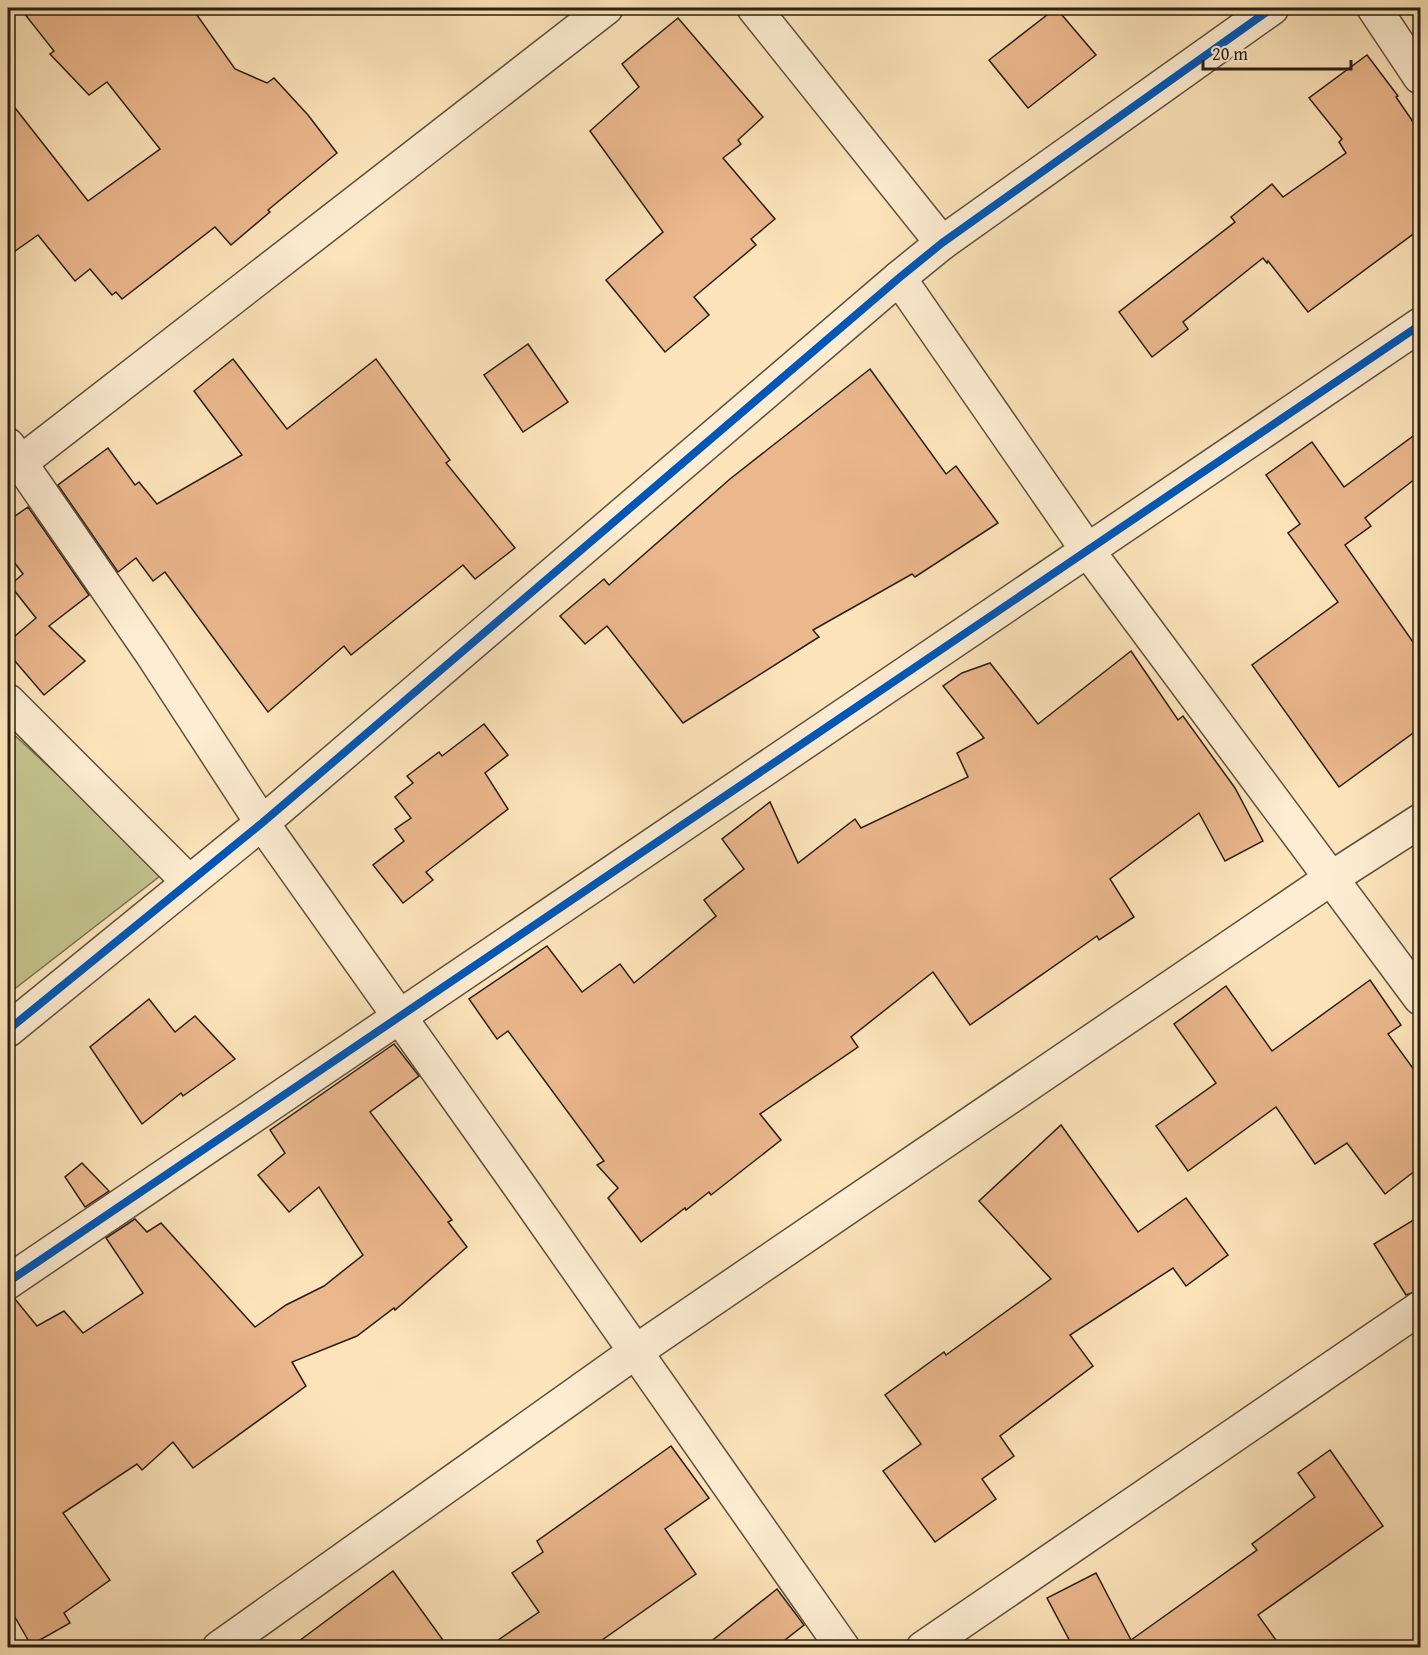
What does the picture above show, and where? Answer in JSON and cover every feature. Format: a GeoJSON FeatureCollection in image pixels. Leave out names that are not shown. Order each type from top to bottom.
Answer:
{"type":"FeatureCollection","features":[{"type":"Feature","properties":{"kind":"street"},"geometry":{"type":"LineString","coordinates":[[606,8],[14,454],[152,654],[261,823],[401,1017],[843,1647]]}},
{"type":"Feature","properties":{"kind":"street"},"geometry":{"type":"LineString","coordinates":[[754,8],[942,243]]}},
{"type":"Feature","properties":{"kind":"street"},"geometry":{"type":"LineString","coordinates":[[8,1030],[261,823],[942,243],[1272,8]]}},
{"type":"Feature","properties":{"kind":"street"},"geometry":{"type":"LineString","coordinates":[[1374,8],[1420,76]]}},
{"type":"Feature","properties":{"kind":"street"},"geometry":{"type":"LineString","coordinates":[[899,278],[1088,551],[1420,998]]}},
{"type":"Feature","properties":{"kind":"street"},"geometry":{"type":"LineString","coordinates":[[8,1282],[1420,325]]}},
{"type":"Feature","properties":{"kind":"street"},"geometry":{"type":"LineString","coordinates":[[8,701],[189,882]]}},
{"type":"Feature","properties":{"kind":"street"},"geometry":{"type":"LineString","coordinates":[[219,1647],[635,1352],[1330,879],[1420,821]]}},
{"type":"Feature","properties":{"kind":"street"},"geometry":{"type":"LineString","coordinates":[[923,1647],[1420,1308]]}},
{"type":"Feature","properties":{"kind":"green space"},"geometry":{"type":"Polygon","coordinates":[[[8,729],[164,873],[8,994],[8,729]]]}},
{"type":"Feature","properties":{"kind":"building"},"geometry":{"type":"Polygon","coordinates":[[[20,8],[192,8],[235,69],[267,83],[274,78],[308,115],[337,153],[268,210],[270,212],[231,245],[215,227],[122,299],[116,292],[112,295],[90,269],[75,281],[38,235],[8,256],[8,99],[88,201],[160,149],[107,82],[89,95],[50,54],[54,51],[20,8]]]}},
{"type":"Feature","properties":{"kind":"building"},"geometry":{"type":"Polygon","coordinates":[[[1056,8],[1096,55],[1028,108],[989,60],[1056,8]]]}},
{"type":"Feature","properties":{"kind":"building"},"geometry":{"type":"Polygon","coordinates":[[[678,18],[763,117],[738,140],[741,144],[723,158],[775,219],[751,239],[756,245],[694,297],[709,315],[665,352],[606,280],[663,232],[590,131],[639,87],[622,64],[678,18]]]}},
{"type":"Feature","properties":{"kind":"building"},"geometry":{"type":"Polygon","coordinates":[[[1367,55],[1398,96],[1396,97],[1420,132],[1420,229],[1308,312],[1268,261],[1267,263],[1263,258],[1183,322],[1188,329],[1152,357],[1119,312],[1235,222],[1231,217],[1272,184],[1283,197],[1346,153],[1339,142],[1342,139],[1309,98],[1367,55]]]}},
{"type":"Feature","properties":{"kind":"building"},"geometry":{"type":"Polygon","coordinates":[[[528,344],[568,402],[523,432],[484,375],[528,344]]]}},
{"type":"Feature","properties":{"kind":"building"},"geometry":{"type":"Polygon","coordinates":[[[233,359],[287,429],[376,359],[450,460],[446,463],[515,548],[475,579],[463,565],[351,655],[344,646],[268,712],[165,572],[153,581],[136,558],[118,572],[58,485],[108,448],[135,485],[139,482],[157,504],[242,455],[194,391],[233,359]]]}},
{"type":"Feature","properties":{"kind":"building"},"geometry":{"type":"Polygon","coordinates":[[[870,369],[946,474],[956,466],[998,523],[915,577],[912,574],[813,630],[819,637],[683,723],[607,626],[585,644],[560,616],[604,579],[609,585],[730,479],[870,369]]]}},
{"type":"Feature","properties":{"kind":"building"},"geometry":{"type":"Polygon","coordinates":[[[1420,431],[1420,475],[1365,518],[1371,526],[1345,545],[1420,652],[1420,728],[1339,787],[1252,665],[1338,602],[1288,533],[1300,524],[1266,475],[1312,442],[1344,487],[1420,431]]]}},
{"type":"Feature","properties":{"kind":"building"},"geometry":{"type":"Polygon","coordinates":[[[28,507],[89,595],[49,626],[85,661],[44,695],[8,653],[8,642],[36,618],[10,585],[23,574],[8,554],[8,521],[28,507]]]}},
{"type":"Feature","properties":{"kind":"building"},"geometry":{"type":"Polygon","coordinates":[[[1131,651],[1178,720],[1183,716],[1235,788],[1263,841],[1225,861],[1199,813],[1110,879],[1134,917],[1099,940],[1097,936],[970,1025],[933,972],[851,1037],[858,1047],[760,1114],[781,1140],[711,1195],[709,1192],[686,1210],[685,1208],[641,1242],[608,1198],[618,1188],[597,1165],[604,1161],[508,1031],[497,1039],[469,999],[547,946],[582,992],[620,964],[634,983],[716,916],[704,900],[744,869],[722,839],[770,802],[798,863],[855,819],[861,828],[968,777],[957,753],[984,738],[943,686],[962,673],[990,663],[1038,724],[1131,651]]]}},
{"type":"Feature","properties":{"kind":"building"},"geometry":{"type":"Polygon","coordinates":[[[484,724],[508,755],[485,773],[508,809],[426,872],[433,880],[403,903],[373,865],[404,841],[395,829],[411,818],[395,797],[413,783],[407,776],[439,752],[442,756],[484,724]]]}},
{"type":"Feature","properties":{"kind":"building"},"geometry":{"type":"Polygon","coordinates":[[[1370,980],[1401,1025],[1388,1034],[1420,1078],[1420,1167],[1385,1194],[1347,1143],[1315,1164],[1276,1107],[1188,1171],[1156,1126],[1216,1083],[1174,1024],[1226,986],[1272,1051],[1370,980]]]}},
{"type":"Feature","properties":{"kind":"building"},"geometry":{"type":"Polygon","coordinates":[[[149,999],[175,1032],[195,1016],[235,1059],[183,1096],[181,1093],[142,1124],[90,1047],[149,999]]]}},
{"type":"Feature","properties":{"kind":"building"},"geometry":{"type":"Polygon","coordinates":[[[394,1044],[419,1076],[370,1112],[452,1220],[448,1222],[467,1247],[395,1310],[394,1308],[357,1336],[292,1362],[306,1386],[193,1468],[173,1442],[142,1470],[137,1464],[63,1513],[110,1580],[64,1613],[70,1623],[31,1645],[8,1605],[8,1300],[15,1299],[37,1326],[64,1311],[83,1333],[143,1293],[106,1238],[135,1219],[147,1232],[161,1223],[255,1327],[286,1305],[324,1286],[363,1255],[319,1187],[289,1212],[258,1175],[285,1153],[270,1130],[394,1044]]]}},
{"type":"Feature","properties":{"kind":"building"},"geometry":{"type":"Polygon","coordinates":[[[1061,1125],[1138,1232],[1186,1198],[1228,1255],[1186,1286],[1173,1268],[1070,1335],[1093,1366],[1000,1436],[1014,1456],[982,1479],[996,1499],[935,1542],[883,1471],[921,1444],[885,1395],[944,1352],[946,1355],[1051,1279],[979,1201],[1061,1125]]]}},
{"type":"Feature","properties":{"kind":"building"},"geometry":{"type":"Polygon","coordinates":[[[82,1163],[109,1191],[85,1207],[65,1177],[82,1163]]]}},
{"type":"Feature","properties":{"kind":"building"},"geometry":{"type":"Polygon","coordinates":[[[1420,1216],[1420,1290],[1406,1295],[1374,1244],[1420,1216]]]}},
{"type":"Feature","properties":{"kind":"building"},"geometry":{"type":"Polygon","coordinates":[[[671,1446],[709,1498],[665,1529],[696,1574],[592,1647],[488,1647],[539,1612],[512,1573],[543,1552],[537,1541],[671,1446]]]}},
{"type":"Feature","properties":{"kind":"building"},"geometry":{"type":"Polygon","coordinates":[[[1330,1450],[1383,1526],[1258,1615],[1281,1647],[1073,1647],[1047,1598],[1096,1573],[1131,1640],[1257,1550],[1252,1544],[1315,1497],[1298,1473],[1330,1450]]]}},
{"type":"Feature","properties":{"kind":"building"},"geometry":{"type":"Polygon","coordinates":[[[393,1571],[448,1647],[291,1647],[393,1571]]]}},
{"type":"Feature","properties":{"kind":"building"},"geometry":{"type":"Polygon","coordinates":[[[777,1589],[804,1625],[776,1647],[704,1647],[777,1589]]]}},
{"type":"Feature","properties":{"kind":"cycle path"},"geometry":{"type":"LineString","coordinates":[[8,1030],[262,823],[942,243],[1272,8]]}},
{"type":"Feature","properties":{"kind":"cycle path"},"geometry":{"type":"LineString","coordinates":[[8,1282],[1420,325]]}}]}
